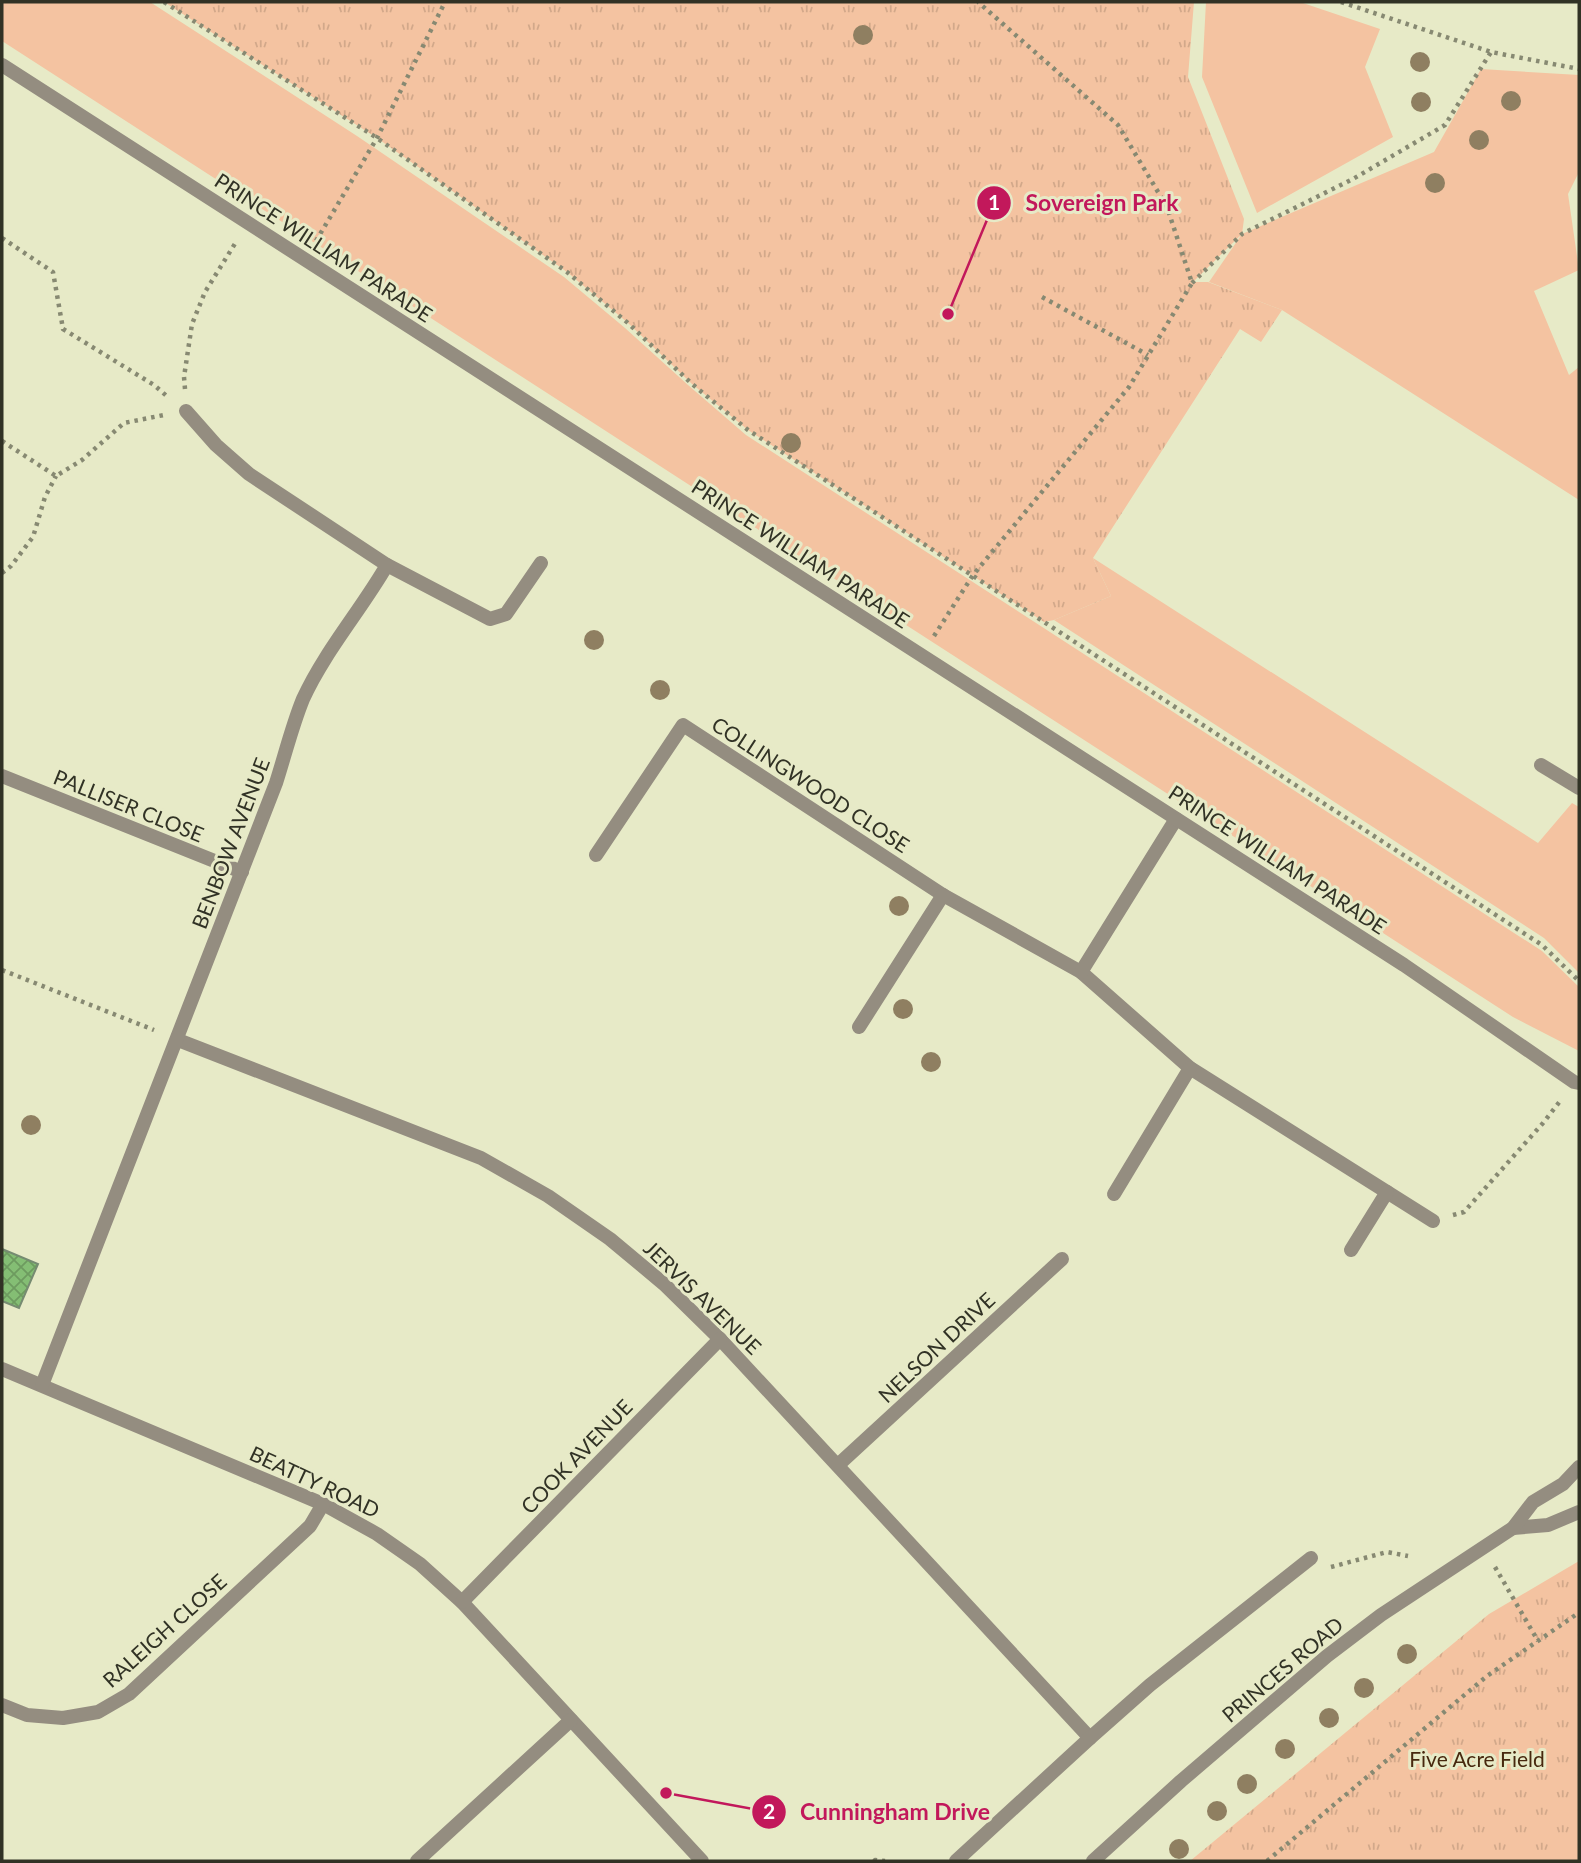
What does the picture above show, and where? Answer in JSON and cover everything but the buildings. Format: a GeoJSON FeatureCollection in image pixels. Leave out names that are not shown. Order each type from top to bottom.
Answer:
{"type":"FeatureCollection","features":[{"type":"Feature","properties":{"kind":"street","name":"PRINCE WILLIAM PARADE"},"geometry":{"type":"LineString","coordinates":[[2,65],[1404,965],[1578,1085]]}},
{"type":"Feature","properties":{"kind":"street"},"geometry":{"type":"LineString","coordinates":[[186,411],[216,445],[249,474],[387,565],[490,619],[506,614],[541,563]]}},
{"type":"Feature","properties":{"kind":"street","name":"BENBOW AVENUE"},"geometry":{"type":"LineString","coordinates":[[42,1385],[276,783],[303,700],[324,660],[387,565]]}},
{"type":"Feature","properties":{"kind":"street","name":"COLLINGWOOD CLOSE"},"geometry":{"type":"LineString","coordinates":[[596,855],[683,724],[943,895],[1081,972],[1190,1068],[1433,1221]]}},
{"type":"Feature","properties":{"kind":"street"},"geometry":{"type":"LineString","coordinates":[[1541,765],[1579,788]]}},
{"type":"Feature","properties":{"kind":"street","name":"PALLISER CLOSE"},"geometry":{"type":"LineString","coordinates":[[2,776],[242,872]]}},
{"type":"Feature","properties":{"kind":"street"},"geometry":{"type":"LineString","coordinates":[[1081,972],[1176,819]]}},
{"type":"Feature","properties":{"kind":"street"},"geometry":{"type":"LineString","coordinates":[[859,1027],[943,895]]}},
{"type":"Feature","properties":{"kind":"street","name":"JERVIS AVENUE"},"geometry":{"type":"LineString","coordinates":[[178,1040],[492,1164],[548,1196],[610,1239],[664,1284],[720,1339],[1090,1738]]}},
{"type":"Feature","properties":{"kind":"street"},"geometry":{"type":"LineString","coordinates":[[1114,1194],[1190,1068]]}},
{"type":"Feature","properties":{"kind":"street"},"geometry":{"type":"LineString","coordinates":[[1351,1250],[1387,1192]]}},
{"type":"Feature","properties":{"kind":"street","name":"NELSON DRIVE"},"geometry":{"type":"LineString","coordinates":[[838,1465],[1062,1259]]}},
{"type":"Feature","properties":{"kind":"street","name":"COOK AVENUE"},"geometry":{"type":"LineString","coordinates":[[461,1602],[720,1339]]}},
{"type":"Feature","properties":{"kind":"street","name":"BEATTY ROAD"},"geometry":{"type":"LineString","coordinates":[[2,1369],[323,1504],[377,1534],[420,1564],[461,1602],[702,1861]]}},
{"type":"Feature","properties":{"kind":"street","name":"PRINCES ROAD"},"geometry":{"type":"LineString","coordinates":[[1093,1861],[1181,1781],[1328,1656],[1381,1615],[1513,1528],[1533,1502],[1563,1484],[1579,1467]]}},
{"type":"Feature","properties":{"kind":"street","name":"RALEIGH CLOSE"},"geometry":{"type":"LineString","coordinates":[[2,1705],[27,1715],[63,1718],[98,1712],[129,1694],[310,1526],[323,1504]]}},
{"type":"Feature","properties":{"kind":"street","name":"PRINCES ROAD"},"geometry":{"type":"LineString","coordinates":[[1513,1528],[1548,1525],[1579,1512]]}},
{"type":"Feature","properties":{"kind":"street"},"geometry":{"type":"LineString","coordinates":[[956,1861],[1150,1685],[1311,1558]]}},
{"type":"Feature","properties":{"kind":"street"},"geometry":{"type":"LineString","coordinates":[[417,1861],[571,1720]]}},
{"type":"Feature","properties":{"kind":"path"},"geometry":{"type":"LineString","coordinates":[[164,2],[377,138],[567,272],[628,323],[692,384],[748,430],[1542,945],[1579,981]]}},
{"type":"Feature","properties":{"kind":"path"},"geometry":{"type":"LineString","coordinates":[[305,260],[377,138],[445,2]]}},
{"type":"Feature","properties":{"kind":"path"},"geometry":{"type":"LineString","coordinates":[[978,2],[1118,125],[1167,207],[1192,283]]}},
{"type":"Feature","properties":{"kind":"path"},"geometry":{"type":"LineString","coordinates":[[1341,2],[1491,52],[1579,69]]}},
{"type":"Feature","properties":{"kind":"path"},"geometry":{"type":"LineString","coordinates":[[921,655],[974,575],[1129,387],[1192,283],[1241,234],[1353,179],[1445,125],[1491,52]]}},
{"type":"Feature","properties":{"kind":"path"},"geometry":{"type":"LineString","coordinates":[[186,411],[184,377],[192,324],[205,292],[248,223]]}},
{"type":"Feature","properties":{"kind":"path"},"geometry":{"type":"LineString","coordinates":[[2,238],[53,272],[63,329],[154,385],[186,411]]}},
{"type":"Feature","properties":{"kind":"path"},"geometry":{"type":"LineString","coordinates":[[1042,297],[1148,355]]}},
{"type":"Feature","properties":{"kind":"path"},"geometry":{"type":"LineString","coordinates":[[2,573],[11,566],[33,537],[45,497],[56,476],[82,460],[124,423],[186,411]]}},
{"type":"Feature","properties":{"kind":"path"},"geometry":{"type":"LineString","coordinates":[[2,441],[56,476]]}},
{"type":"Feature","properties":{"kind":"path"},"geometry":{"type":"LineString","coordinates":[[2,970],[178,1040]]}},
{"type":"Feature","properties":{"kind":"path"},"geometry":{"type":"LineString","coordinates":[[1433,1221],[1464,1212],[1543,1123]]}},
{"type":"Feature","properties":{"kind":"path"},"geometry":{"type":"LineString","coordinates":[[1311,1558],[1330,1567],[1387,1552],[1408,1556]]}},
{"type":"Feature","properties":{"kind":"path"},"geometry":{"type":"LineString","coordinates":[[1502,1579],[1538,1641]]}},
{"type":"Feature","properties":{"kind":"path"},"geometry":{"type":"LineString","coordinates":[[1267,1861],[1487,1676],[1579,1615]]}},
{"type":"Feature","properties":{"kind":"path"},"geometry":{"type":"LineString","coordinates":[[874,1861],[885,1861]]}},
{"type":"Feature","properties":{"kind":"green space"},"geometry":{"type":"Polygon","coordinates":[[[2,2],[150,2],[357,136],[564,277],[746,435],[1542,951],[1579,987],[1579,1051],[1513,1017],[2,41],[2,2]]]}},
{"type":"Feature","properties":{"kind":"green space"},"geometry":{"type":"Polygon","coordinates":[[[164,2],[1194,2],[1188,77],[1244,219],[1242,234],[1193,282],[1208,282],[1282,310],[1261,342],[1240,329],[1093,558],[1111,596],[1044,622],[748,430],[692,384],[628,323],[567,272],[377,138],[164,2]]]}},
{"type":"Feature","properties":{"kind":"green space"},"geometry":{"type":"Polygon","coordinates":[[[1206,2],[1300,2],[1380,29],[1365,67],[1393,137],[1257,213],[1202,77],[1206,2]]]}},
{"type":"Feature","properties":{"kind":"green space"},"geometry":{"type":"Polygon","coordinates":[[[1481,69],[1579,75],[1579,172],[1568,194],[1579,270],[1534,291],[1569,375],[1579,367],[1579,500],[1282,310],[1209,282],[1242,234],[1434,152],[1481,69]]]}},
{"type":"Feature","properties":{"kind":"green space"},"geometry":{"type":"Polygon","coordinates":[[[1093,558],[1538,843],[1572,803],[1579,807],[1579,973],[1544,938],[1054,620],[1111,596],[1093,558]]]}},
{"type":"Feature","properties":{"kind":"green space","name":"Five Acre Field"},"geometry":{"type":"Polygon","coordinates":[[[1579,1561],[1579,1861],[1190,1861],[1489,1614],[1579,1561]]]}},
{"type":"Feature","properties":{"kind":"place","name":"Sovereign Park"},"geometry":{"type":"Point","coordinates":[948,314]}},
{"type":"Feature","properties":{"kind":"place","name":"Cunningham Drive"},"geometry":{"type":"Point","coordinates":[666,1793]}}]}
